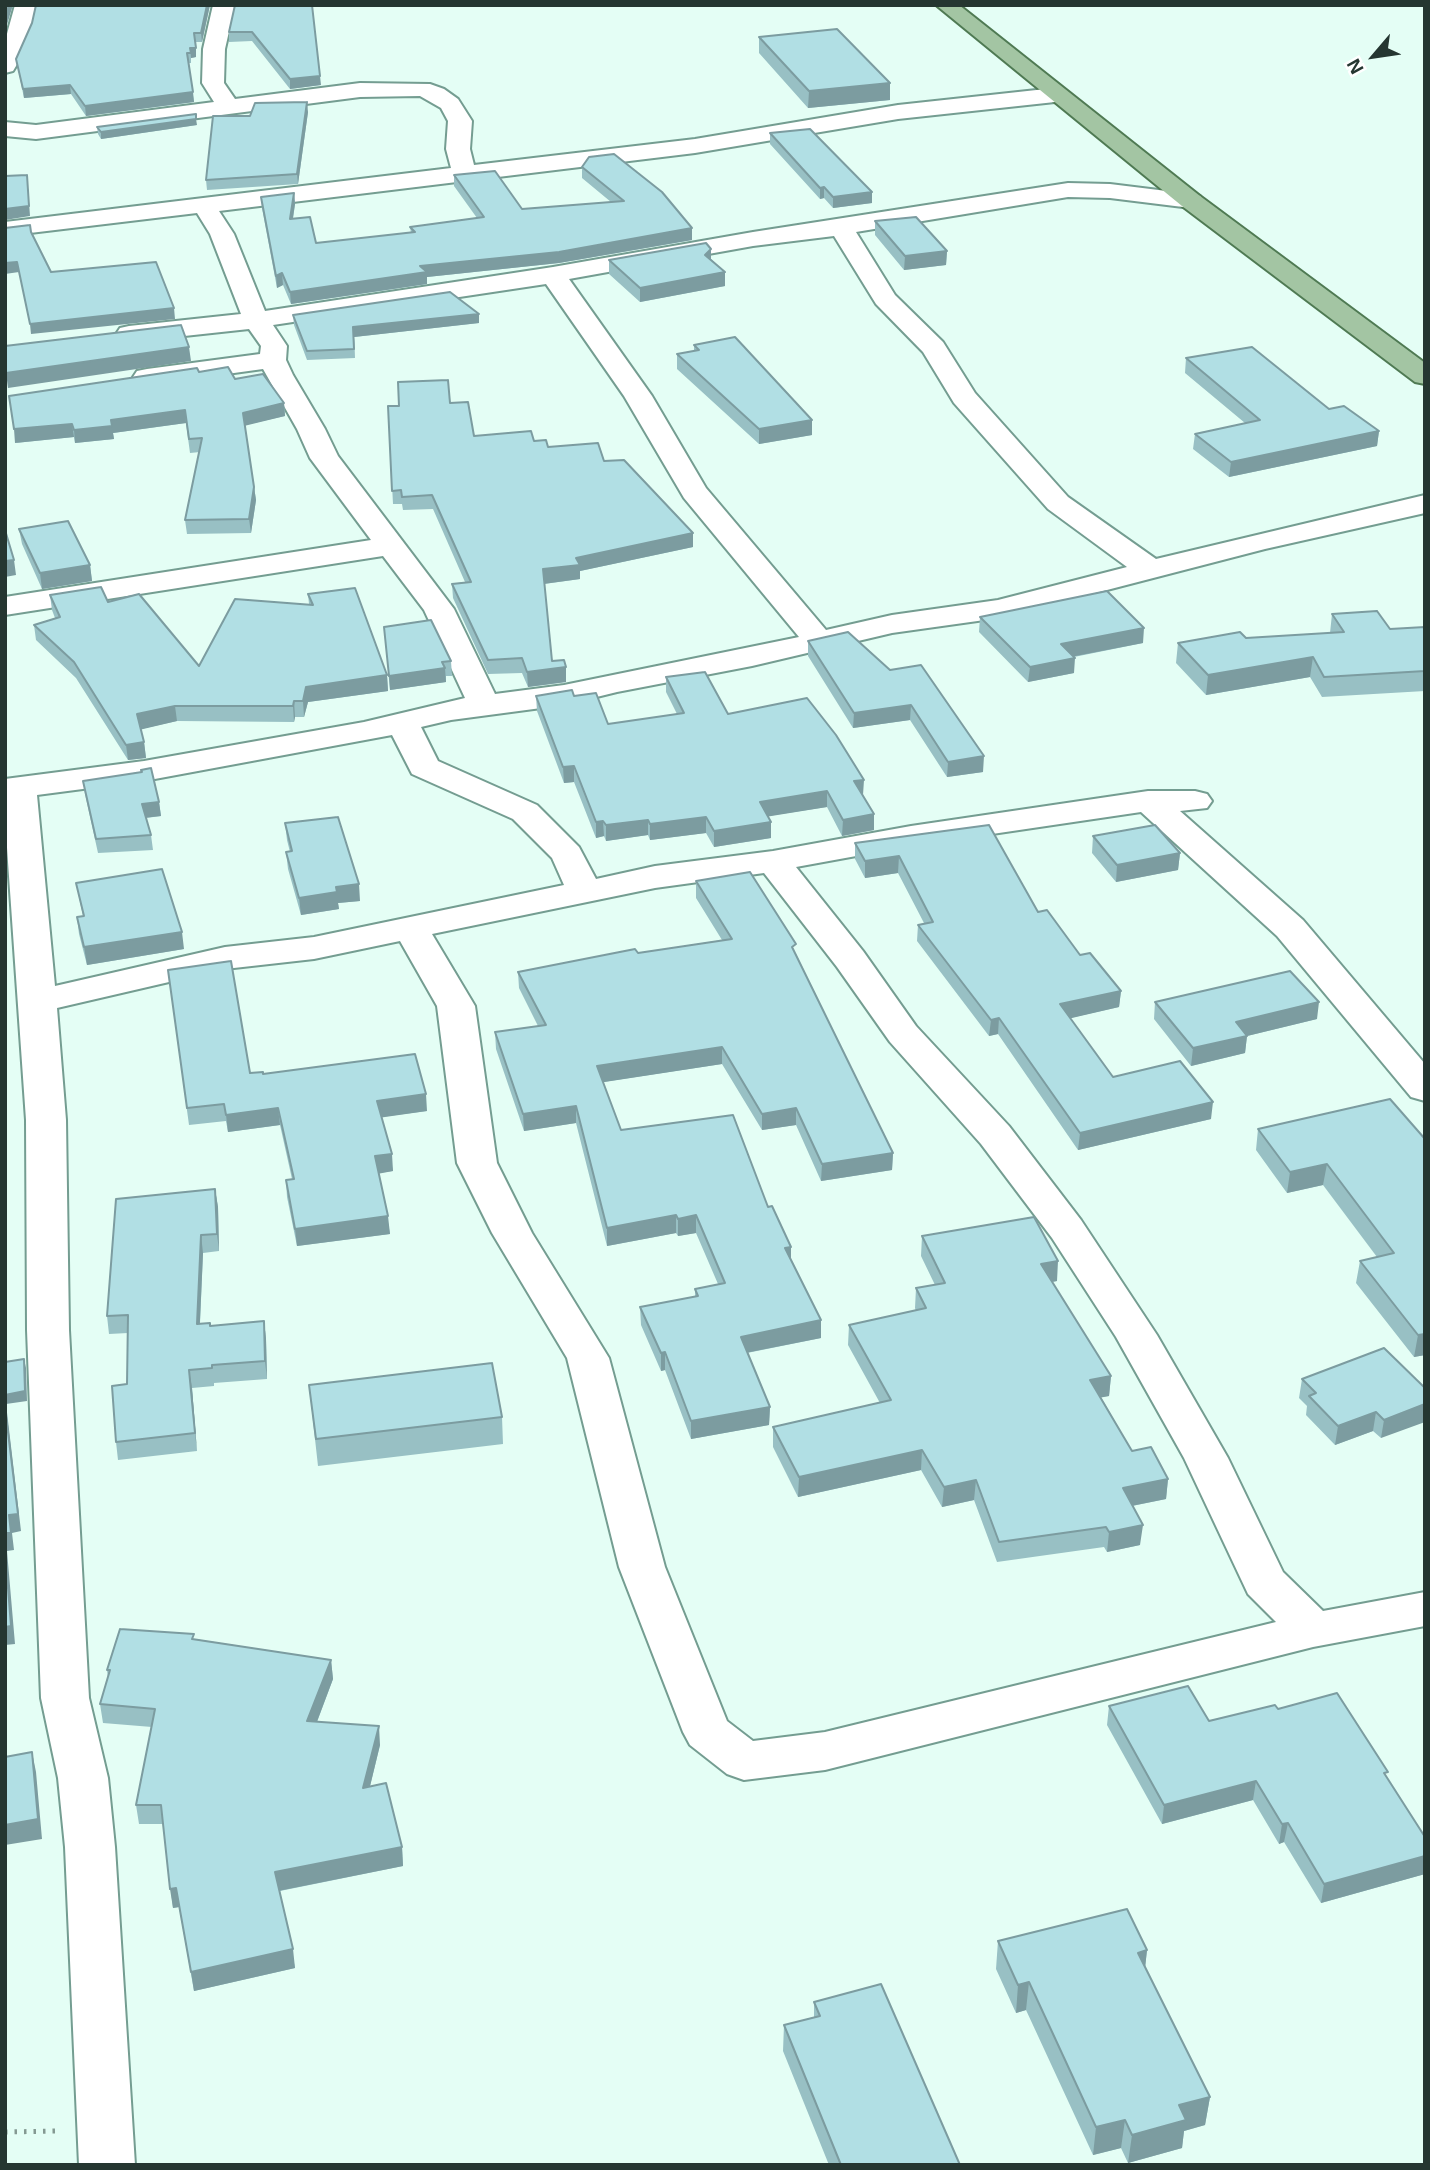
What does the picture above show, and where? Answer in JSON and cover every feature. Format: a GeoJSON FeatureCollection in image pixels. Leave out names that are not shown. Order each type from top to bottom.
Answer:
{"type":"FeatureCollection","features":[{"type":"Feature","properties":{"kind":"main road"},"geometry":{"type":"LineString","coordinates":[[946,5],[1055,95],[1191,201],[1425,376]]}},
{"type":"Feature","properties":{"kind":"street"},"geometry":{"type":"LineString","coordinates":[[5,66],[20,32],[26,5]]}},
{"type":"Feature","properties":{"kind":"street"},"geometry":{"type":"LineString","coordinates":[[224,5],[215,49],[213,83],[229,107]]}},
{"type":"Feature","properties":{"kind":"street"},"geometry":{"type":"LineString","coordinates":[[5,129],[36,132],[360,90],[422,89],[436,94],[450,104],[460,121],[458,149],[465,174]]}},
{"type":"Feature","properties":{"kind":"street"},"geometry":{"type":"LineString","coordinates":[[5,229],[695,146],[898,112],[1055,95]]}},
{"type":"Feature","properties":{"kind":"street"},"geometry":{"type":"LineString","coordinates":[[99,337],[256,320],[553,275],[626,260],[1068,190],[1110,191],[1191,201]]}},
{"type":"Feature","properties":{"kind":"street"},"geometry":{"type":"LineString","coordinates":[[203,204],[222,234],[256,320],[274,346],[273,360],[324,458],[439,609],[484,705]]}},
{"type":"Feature","properties":{"kind":"street"},"geometry":{"type":"LineString","coordinates":[[841,227],[885,299],[934,348],[964,397],[1058,503],[1151,570]]}},
{"type":"Feature","properties":{"kind":"street"},"geometry":{"type":"LineString","coordinates":[[553,275],[638,396],[694,492],[819,641]]}},
{"type":"Feature","properties":{"kind":"street"},"geometry":{"type":"LineString","coordinates":[[126,380],[273,360]]}},
{"type":"Feature","properties":{"kind":"street"},"geometry":{"type":"LineString","coordinates":[[107,2165],[90,1847],[83,1778],[65,1684],[48,1330],[47,1120],[38,1001],[12,788],[144,771],[366,732],[449,710],[564,695],[617,682],[752,657],[892,624],[999,609],[1425,504]]}},
{"type":"Feature","properties":{"kind":"street"},"geometry":{"type":"LineString","coordinates":[[5,606],[391,546]]}},
{"type":"Feature","properties":{"kind":"street"},"geometry":{"type":"LineString","coordinates":[[403,723],[424,767],[525,811],[567,854],[584,890]]}},
{"type":"Feature","properties":{"kind":"street"},"geometry":{"type":"LineString","coordinates":[[38,1001],[225,958],[314,948],[655,877],[773,861],[911,835],[1148,801],[1195,801]]}},
{"type":"Feature","properties":{"kind":"street"},"geometry":{"type":"LineString","coordinates":[[1148,801],[1290,928],[1425,1089]]}},
{"type":"Feature","properties":{"kind":"street"},"geometry":{"type":"LineString","coordinates":[[773,861],[850,959],[903,1034],[995,1135],[1068,1229],[1136,1335],[1206,1458],[1264,1582],[1313,1630]]}},
{"type":"Feature","properties":{"kind":"street"},"geometry":{"type":"LineString","coordinates":[[410,928],[456,1006],[478,1163],[512,1233],[588,1358],[642,1567],[708,1732],[744,1761],[825,1751],[1313,1630],[1425,1609]]}},
{"type":"Feature","properties":{"kind":"building"},"geometry":{"type":"Polygon","coordinates":[[[36,5],[207,5],[201,33],[194,33],[196,48],[190,48],[191,53],[187,53],[193,92],[85,106],[70,85],[23,89],[16,59],[32,23],[36,5]]]}},
{"type":"Feature","properties":{"kind":"building"},"geometry":{"type":"Polygon","coordinates":[[[235,5],[312,5],[320,76],[290,79],[252,32],[229,32],[235,5]]]}},
{"type":"Feature","properties":{"kind":"building"},"geometry":{"type":"Polygon","coordinates":[[[837,29],[890,83],[809,91],[759,37],[837,29]]]}},
{"type":"Feature","properties":{"kind":"building"},"geometry":{"type":"Polygon","coordinates":[[[307,102],[297,174],[206,180],[213,116],[250,116],[255,103],[307,102]]]}},
{"type":"Feature","properties":{"kind":"building"},"geometry":{"type":"Polygon","coordinates":[[[196,114],[196,119],[101,132],[97,127],[196,114]]]}},
{"type":"Feature","properties":{"kind":"building"},"geometry":{"type":"Polygon","coordinates":[[[810,129],[872,192],[833,197],[824,187],[820,188],[770,133],[810,129]]]}},
{"type":"Feature","properties":{"kind":"building"},"geometry":{"type":"Polygon","coordinates":[[[614,154],[662,192],[692,228],[559,252],[420,266],[427,272],[290,292],[282,273],[276,276],[261,197],[294,193],[290,219],[310,217],[316,243],[415,232],[410,227],[484,217],[454,175],[495,171],[522,209],[624,201],[582,167],[589,157],[614,154]]]}},
{"type":"Feature","properties":{"kind":"building"},"geometry":{"type":"Polygon","coordinates":[[[27,175],[29,206],[5,209],[5,176],[27,175]]]}},
{"type":"Feature","properties":{"kind":"building"},"geometry":{"type":"Polygon","coordinates":[[[916,217],[947,251],[905,256],[875,221],[916,217]]]}},
{"type":"Feature","properties":{"kind":"building"},"geometry":{"type":"Polygon","coordinates":[[[30,225],[51,272],[156,262],[174,308],[30,324],[17,262],[5,263],[5,228],[30,225]]]}},
{"type":"Feature","properties":{"kind":"building"},"geometry":{"type":"Polygon","coordinates":[[[706,243],[711,249],[705,255],[725,272],[640,288],[609,260],[706,243]]]}},
{"type":"Feature","properties":{"kind":"building"},"geometry":{"type":"Polygon","coordinates":[[[450,292],[479,314],[353,327],[354,349],[307,351],[293,315],[450,292]]]}},
{"type":"Feature","properties":{"kind":"building"},"geometry":{"type":"Polygon","coordinates":[[[181,325],[189,347],[6,373],[5,346],[181,325]]]}},
{"type":"Feature","properties":{"kind":"building"},"geometry":{"type":"Polygon","coordinates":[[[735,337],[812,420],[759,429],[677,354],[699,350],[694,345],[735,337]]]}},
{"type":"Feature","properties":{"kind":"building"},"geometry":{"type":"Polygon","coordinates":[[[1252,347],[1329,409],[1344,406],[1379,431],[1231,462],[1195,434],[1260,420],[1186,358],[1252,347]]]}},
{"type":"Feature","properties":{"kind":"building"},"geometry":{"type":"Polygon","coordinates":[[[228,367],[235,379],[263,374],[284,403],[243,413],[254,487],[249,519],[185,520],[202,438],[189,439],[185,410],[111,420],[112,426],[74,430],[72,424],[14,429],[9,396],[197,368],[199,372],[228,367]]]}},
{"type":"Feature","properties":{"kind":"building"},"geometry":{"type":"Polygon","coordinates":[[[448,380],[450,403],[468,402],[474,436],[531,431],[534,441],[546,440],[548,447],[598,443],[604,461],[624,460],[693,533],[576,558],[580,565],[543,569],[552,661],[564,660],[566,667],[527,672],[522,658],[488,660],[452,584],[471,582],[432,495],[402,497],[401,490],[392,491],[388,406],[399,406],[398,382],[448,380]]]}},
{"type":"Feature","properties":{"kind":"building"},"geometry":{"type":"Polygon","coordinates":[[[68,521],[90,565],[40,573],[19,529],[68,521]]]}},
{"type":"Feature","properties":{"kind":"building"},"geometry":{"type":"Polygon","coordinates":[[[5,530],[14,560],[5,561],[5,530]]]}},
{"type":"Feature","properties":{"kind":"building"},"geometry":{"type":"Polygon","coordinates":[[[101,587],[108,602],[139,594],[199,666],[235,599],[313,605],[308,594],[355,588],[387,675],[306,687],[303,701],[294,701],[293,706],[175,706],[137,714],[144,742],[126,745],[74,662],[34,625],[60,617],[50,595],[101,587]]]}},
{"type":"Feature","properties":{"kind":"building"},"geometry":{"type":"Polygon","coordinates":[[[1107,591],[1144,628],[1061,644],[1075,658],[1030,667],[980,617],[1107,591]]]}},
{"type":"Feature","properties":{"kind":"building"},"geometry":{"type":"Polygon","coordinates":[[[1377,611],[1390,629],[1425,627],[1425,671],[1324,677],[1313,657],[1208,675],[1178,643],[1240,632],[1246,638],[1344,632],[1332,614],[1377,611]]]}},
{"type":"Feature","properties":{"kind":"building"},"geometry":{"type":"Polygon","coordinates":[[[431,620],[451,661],[442,662],[445,668],[389,676],[384,627],[431,620]]]}},
{"type":"Feature","properties":{"kind":"building"},"geometry":{"type":"Polygon","coordinates":[[[848,632],[890,670],[921,665],[984,756],[948,762],[911,705],[854,713],[808,641],[848,632]]]}},
{"type":"Feature","properties":{"kind":"building"},"geometry":{"type":"Polygon","coordinates":[[[705,672],[728,714],[807,698],[836,735],[864,780],[854,781],[874,814],[843,820],[827,791],[760,802],[771,822],[714,831],[706,817],[650,824],[648,820],[606,825],[603,821],[596,822],[574,766],[563,767],[536,696],[572,690],[574,696],[596,693],[608,724],[684,713],[666,677],[705,672]]]}},
{"type":"Feature","properties":{"kind":"building"},"geometry":{"type":"Polygon","coordinates":[[[151,768],[159,802],[142,804],[151,835],[96,839],[83,781],[142,772],[141,770],[151,768]]]}},
{"type":"Feature","properties":{"kind":"building"},"geometry":{"type":"Polygon","coordinates":[[[338,817],[359,884],[336,887],[337,892],[299,898],[286,852],[292,851],[285,823],[338,817]]]}},
{"type":"Feature","properties":{"kind":"building"},"geometry":{"type":"Polygon","coordinates":[[[989,825],[1038,912],[1047,910],[1080,955],[1090,953],[1121,991],[1060,1004],[1113,1077],[1180,1061],[1213,1102],[1080,1133],[999,1018],[991,1020],[918,925],[933,922],[899,856],[865,861],[855,843],[989,825]]]}},
{"type":"Feature","properties":{"kind":"building"},"geometry":{"type":"Polygon","coordinates":[[[1155,825],[1180,853],[1117,865],[1093,836],[1155,825]]]}},
{"type":"Feature","properties":{"kind":"building"},"geometry":{"type":"Polygon","coordinates":[[[162,869],[182,932],[84,947],[77,917],[84,916],[76,883],[162,869]]]}},
{"type":"Feature","properties":{"kind":"building"},"geometry":{"type":"Polygon","coordinates":[[[750,872],[796,944],[792,947],[893,1153],[822,1164],[796,1108],[762,1114],[722,1047],[597,1066],[621,1130],[733,1115],[768,1207],[772,1206],[791,1247],[785,1248],[821,1320],[741,1337],[770,1407],[691,1421],[665,1352],[661,1353],[640,1307],[698,1296],[695,1289],[725,1283],[696,1215],[678,1219],[676,1215],[607,1228],[576,1106],[523,1114],[495,1032],[546,1025],[518,972],[635,949],[638,953],[732,939],[696,881],[750,872]]]}},
{"type":"Feature","properties":{"kind":"building"},"geometry":{"type":"Polygon","coordinates":[[[231,961],[250,1073],[263,1074],[415,1054],[426,1094],[377,1101],[392,1154],[375,1156],[388,1216],[295,1229],[286,1180],[294,1179],[278,1108],[226,1115],[224,1104],[187,1108],[168,970],[231,961]]]}},
{"type":"Feature","properties":{"kind":"building"},"geometry":{"type":"Polygon","coordinates":[[[1290,971],[1319,1002],[1236,1022],[1247,1036],[1193,1048],[1155,1002],[1290,971]]]}},
{"type":"Feature","properties":{"kind":"building"},"geometry":{"type":"Polygon","coordinates":[[[1390,1099],[1425,1139],[1425,1334],[1418,1335],[1360,1261],[1394,1253],[1327,1164],[1290,1172],[1258,1129],[1390,1099]]]}},
{"type":"Feature","properties":{"kind":"building"},"geometry":{"type":"Polygon","coordinates":[[[215,1189],[217,1234],[201,1235],[197,1324],[210,1323],[210,1326],[264,1321],[265,1361],[212,1365],[212,1368],[189,1370],[195,1433],[116,1442],[112,1386],[127,1384],[128,1315],[107,1316],[116,1199],[215,1189]]]}},
{"type":"Feature","properties":{"kind":"building"},"geometry":{"type":"Polygon","coordinates":[[[1034,1217],[1058,1261],[1041,1264],[1111,1376],[1090,1380],[1132,1451],[1151,1447],[1168,1479],[1123,1488],[1143,1525],[1109,1532],[1106,1527],[999,1542],[976,1480],[944,1487],[922,1450],[799,1477],[773,1427],[891,1400],[849,1325],[926,1308],[916,1288],[945,1283],[922,1236],[1034,1217]]]}},
{"type":"Feature","properties":{"kind":"building"},"geometry":{"type":"Polygon","coordinates":[[[1384,1348],[1425,1388],[1425,1404],[1384,1420],[1376,1412],[1338,1426],[1309,1396],[1316,1393],[1302,1379],[1384,1348]]]}},
{"type":"Feature","properties":{"kind":"building"},"geometry":{"type":"Polygon","coordinates":[[[24,1359],[25,1391],[5,1395],[5,1362],[24,1359]]]}},
{"type":"Feature","properties":{"kind":"building"},"geometry":{"type":"Polygon","coordinates":[[[492,1363],[502,1417],[316,1439],[309,1385],[492,1363]]]}},
{"type":"Feature","properties":{"kind":"building"},"geometry":{"type":"Polygon","coordinates":[[[5,1408],[18,1514],[9,1515],[11,1533],[5,1533],[5,1408]]]}},
{"type":"Feature","properties":{"kind":"building"},"geometry":{"type":"Polygon","coordinates":[[[5,1550],[11,1626],[5,1627],[5,1550]]]}},
{"type":"Feature","properties":{"kind":"building"},"geometry":{"type":"Polygon","coordinates":[[[120,1629],[194,1634],[192,1639],[331,1660],[307,1721],[379,1726],[363,1788],[386,1783],[402,1847],[275,1872],[293,1949],[191,1972],[176,1888],[170,1889],[161,1805],[136,1805],[155,1709],[100,1704],[120,1629]]]}},
{"type":"Feature","properties":{"kind":"building"},"geometry":{"type":"Polygon","coordinates":[[[1188,1686],[1209,1721],[1275,1705],[1278,1709],[1337,1693],[1388,1772],[1384,1773],[1425,1837],[1425,1856],[1324,1884],[1288,1823],[1282,1824],[1256,1781],[1164,1805],[1109,1706],[1188,1686]]]}},
{"type":"Feature","properties":{"kind":"building"},"geometry":{"type":"Polygon","coordinates":[[[32,1752],[38,1819],[5,1825],[5,1757],[32,1752]]]}},
{"type":"Feature","properties":{"kind":"building"},"geometry":{"type":"Polygon","coordinates":[[[1127,1909],[1147,1950],[1138,1953],[1210,2097],[1179,2105],[1186,2120],[1132,2135],[1125,2120],[1096,2127],[1029,1982],[1018,1985],[998,1941],[1127,1909]]]}},
{"type":"Feature","properties":{"kind":"building"},"geometry":{"type":"Polygon","coordinates":[[[881,1984],[960,2165],[841,2165],[784,2025],[820,2016],[814,2002],[881,1984]]]}}]}
